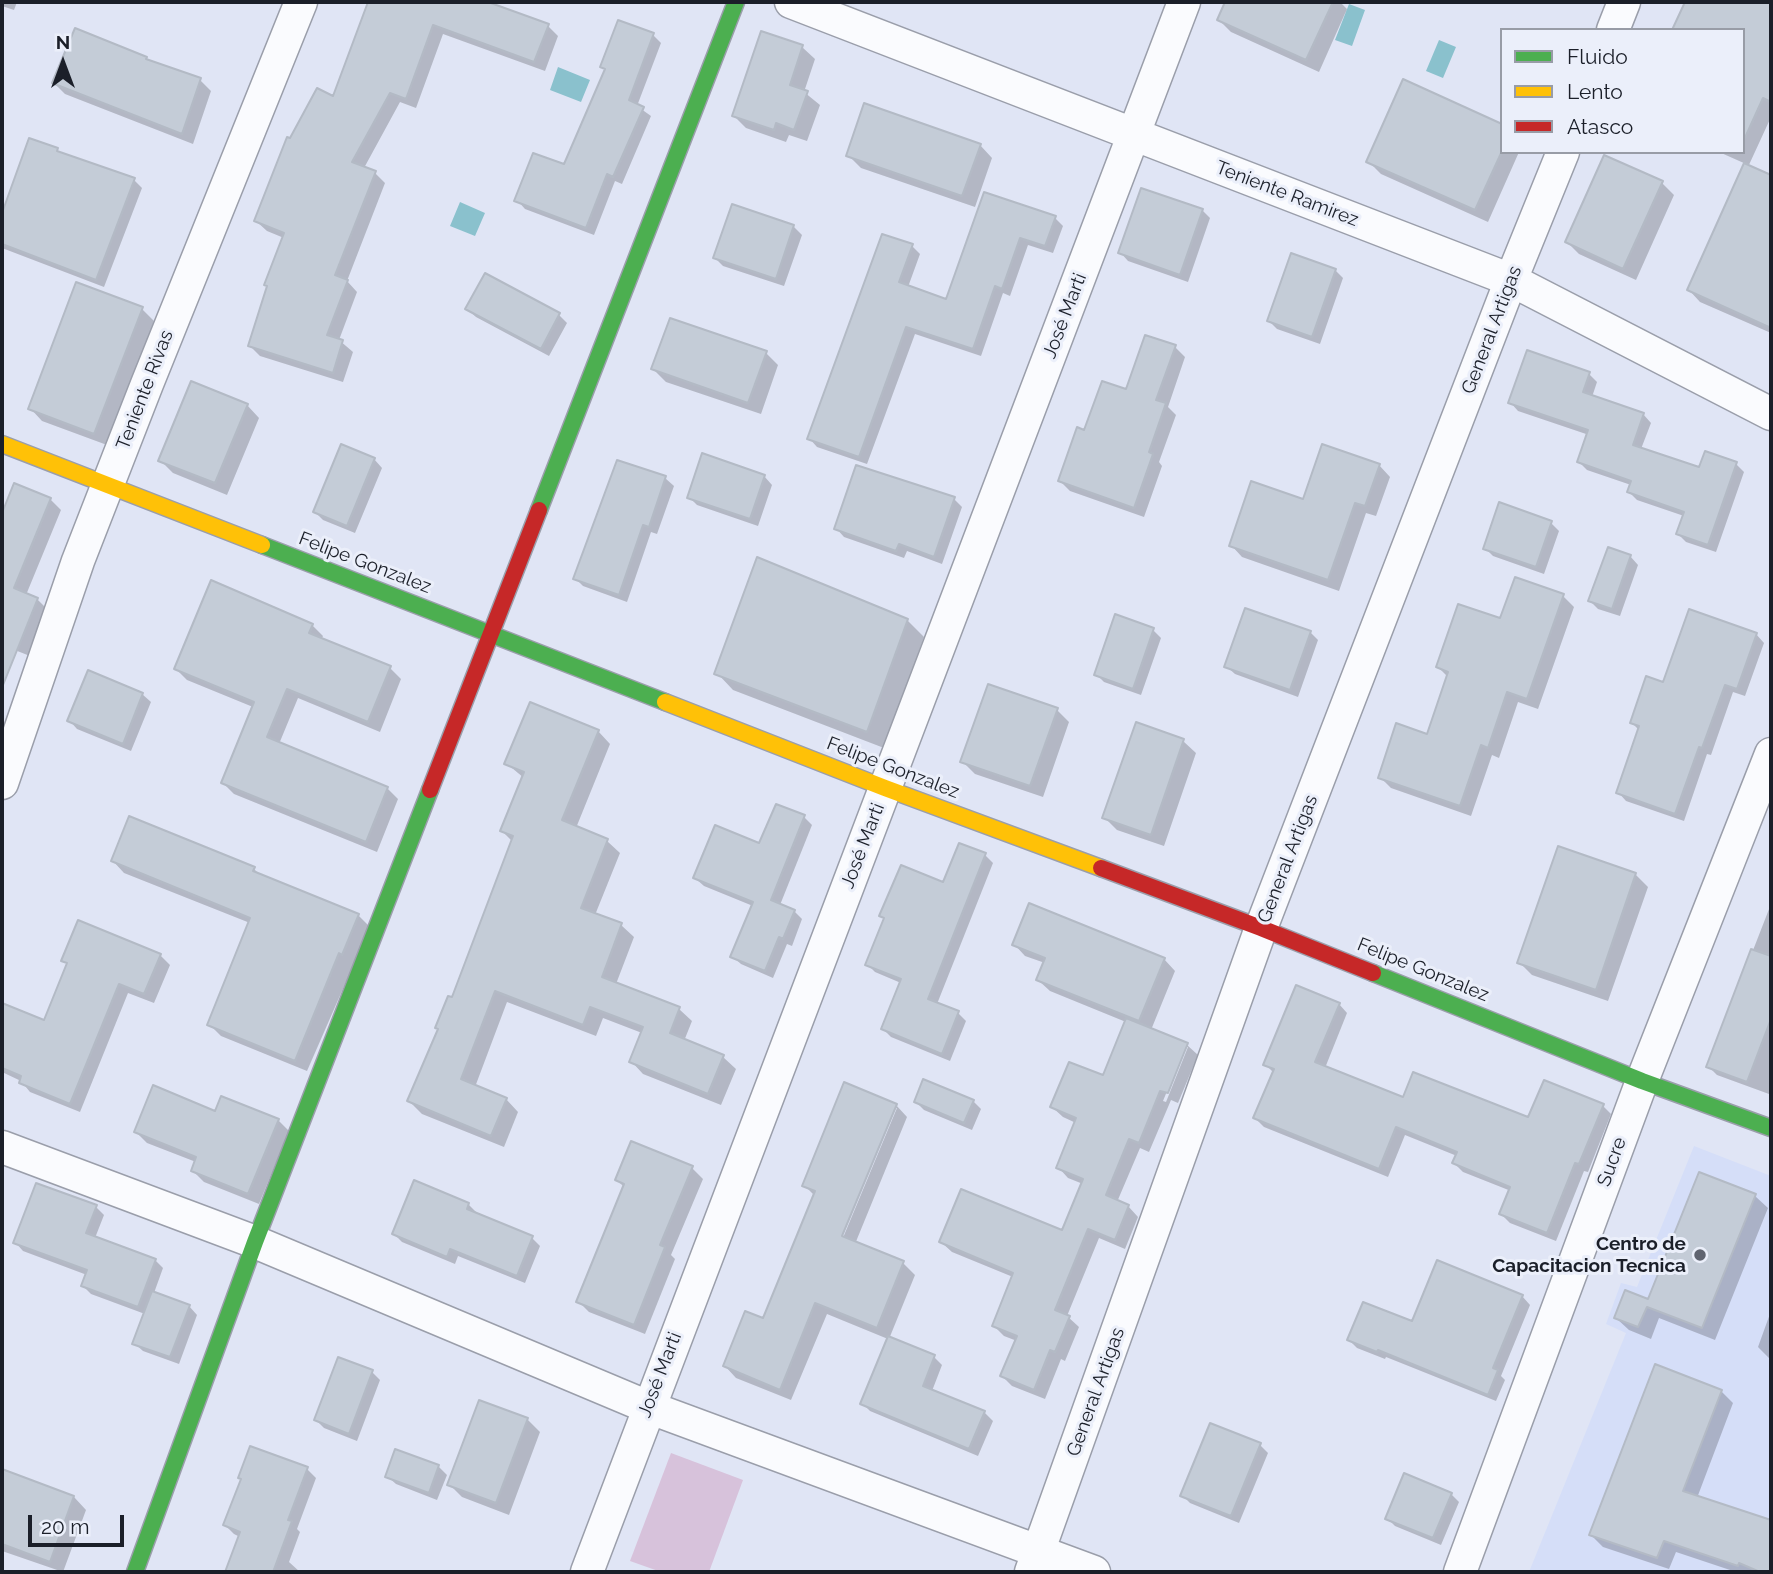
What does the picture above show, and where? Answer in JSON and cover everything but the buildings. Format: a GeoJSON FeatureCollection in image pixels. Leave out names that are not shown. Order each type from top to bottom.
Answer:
{"type":"FeatureCollection","features":[{"type":"Feature","properties":{"kind":"street","name":"Teniente Rivas"},"geometry":{"type":"LineString","coordinates":[[2,783],[78,561],[301,2]]}},
{"type":"Feature","properties":{"kind":"street"},"geometry":{"type":"LineString","coordinates":[[135,1572],[255,1242],[736,2]]}},
{"type":"Feature","properties":{"kind":"street","name":"Teniente Ramirez"},"geometry":{"type":"LineString","coordinates":[[791,2],[1511,280],[1771,414]]}},
{"type":"Feature","properties":{"kind":"street","name":"José Marti"},"geometry":{"type":"LineString","coordinates":[[587,1572],[1184,2]]}},
{"type":"Feature","properties":{"kind":"street"},"geometry":{"type":"LineString","coordinates":[[1614,28],[1624,2]]}},
{"type":"Feature","properties":{"kind":"street","name":"General Artigas"},"geometry":{"type":"LineString","coordinates":[[1035,1562],[1262,928],[1511,280],[1562,154]]}},
{"type":"Feature","properties":{"kind":"street","name":"Felipe Gonzalez"},"geometry":{"type":"LineString","coordinates":[[2,444],[885,788],[1262,928],[1642,1081],[1771,1128]]}},
{"type":"Feature","properties":{"kind":"street","name":"Sucre"},"geometry":{"type":"LineString","coordinates":[[1460,1572],[1642,1081],[1771,754]]}},
{"type":"Feature","properties":{"kind":"street"},"geometry":{"type":"LineString","coordinates":[[2,1147],[255,1242],[648,1407],[1035,1562],[1094,1572]]}},
{"type":"Feature","properties":{"kind":"shaded area"},"geometry":{"type":"Polygon","coordinates":[[[1349,4],[1365,10],[1352,46],[1335,40],[1349,4]]]}},
{"type":"Feature","properties":{"kind":"shaded area"},"geometry":{"type":"Polygon","coordinates":[[[1439,40],[1456,47],[1443,78],[1426,71],[1439,40]]]}},
{"type":"Feature","properties":{"kind":"shaded area"},"geometry":{"type":"Polygon","coordinates":[[[558,67],[590,80],[581,102],[550,90],[558,67]]]}},
{"type":"Feature","properties":{"kind":"shaded area"},"geometry":{"type":"Polygon","coordinates":[[[460,202],[485,213],[475,236],[450,226],[460,202]]]}},
{"type":"Feature","properties":{"kind":"shaded area"},"geometry":{"type":"Polygon","coordinates":[[[1694,1146],[1771,1176],[1771,1572],[1529,1572],[1626,1333],[1606,1324],[1621,1283],[1637,1287],[1694,1146]]]}},
{"type":"Feature","properties":{"kind":"shaded area"},"geometry":{"type":"Polygon","coordinates":[[[671,1453],[743,1480],[709,1572],[661,1572],[630,1561],[671,1453]]]}},
{"type":"Feature","properties":{"kind":"traffic: fast"},"geometry":{"type":"LineString","coordinates":[[539,510],[736,2]]}},
{"type":"Feature","properties":{"kind":"traffic: fast"},"geometry":{"type":"LineString","coordinates":[[262,545],[665,702]]}},
{"type":"Feature","properties":{"kind":"traffic: fast"},"geometry":{"type":"LineString","coordinates":[[135,1572],[255,1242],[430,790]]}},
{"type":"Feature","properties":{"kind":"traffic: fast"},"geometry":{"type":"LineString","coordinates":[[1373,973],[1642,1081],[1771,1128]]}},
{"type":"Feature","properties":{"kind":"traffic: slow"},"geometry":{"type":"LineString","coordinates":[[2,444],[262,545]]}},
{"type":"Feature","properties":{"kind":"traffic: slow"},"geometry":{"type":"LineString","coordinates":[[665,702],[1101,868]]}},
{"type":"Feature","properties":{"kind":"traffic: jam"},"geometry":{"type":"LineString","coordinates":[[430,790],[539,510]]}},
{"type":"Feature","properties":{"kind":"traffic: jam"},"geometry":{"type":"LineString","coordinates":[[1101,868],[1373,973]]}},
{"type":"Feature","properties":{"kind":"place","name":"Centro de Capacitacion Tecnica"},"geometry":{"type":"Point","coordinates":[1700,1255]}}]}
